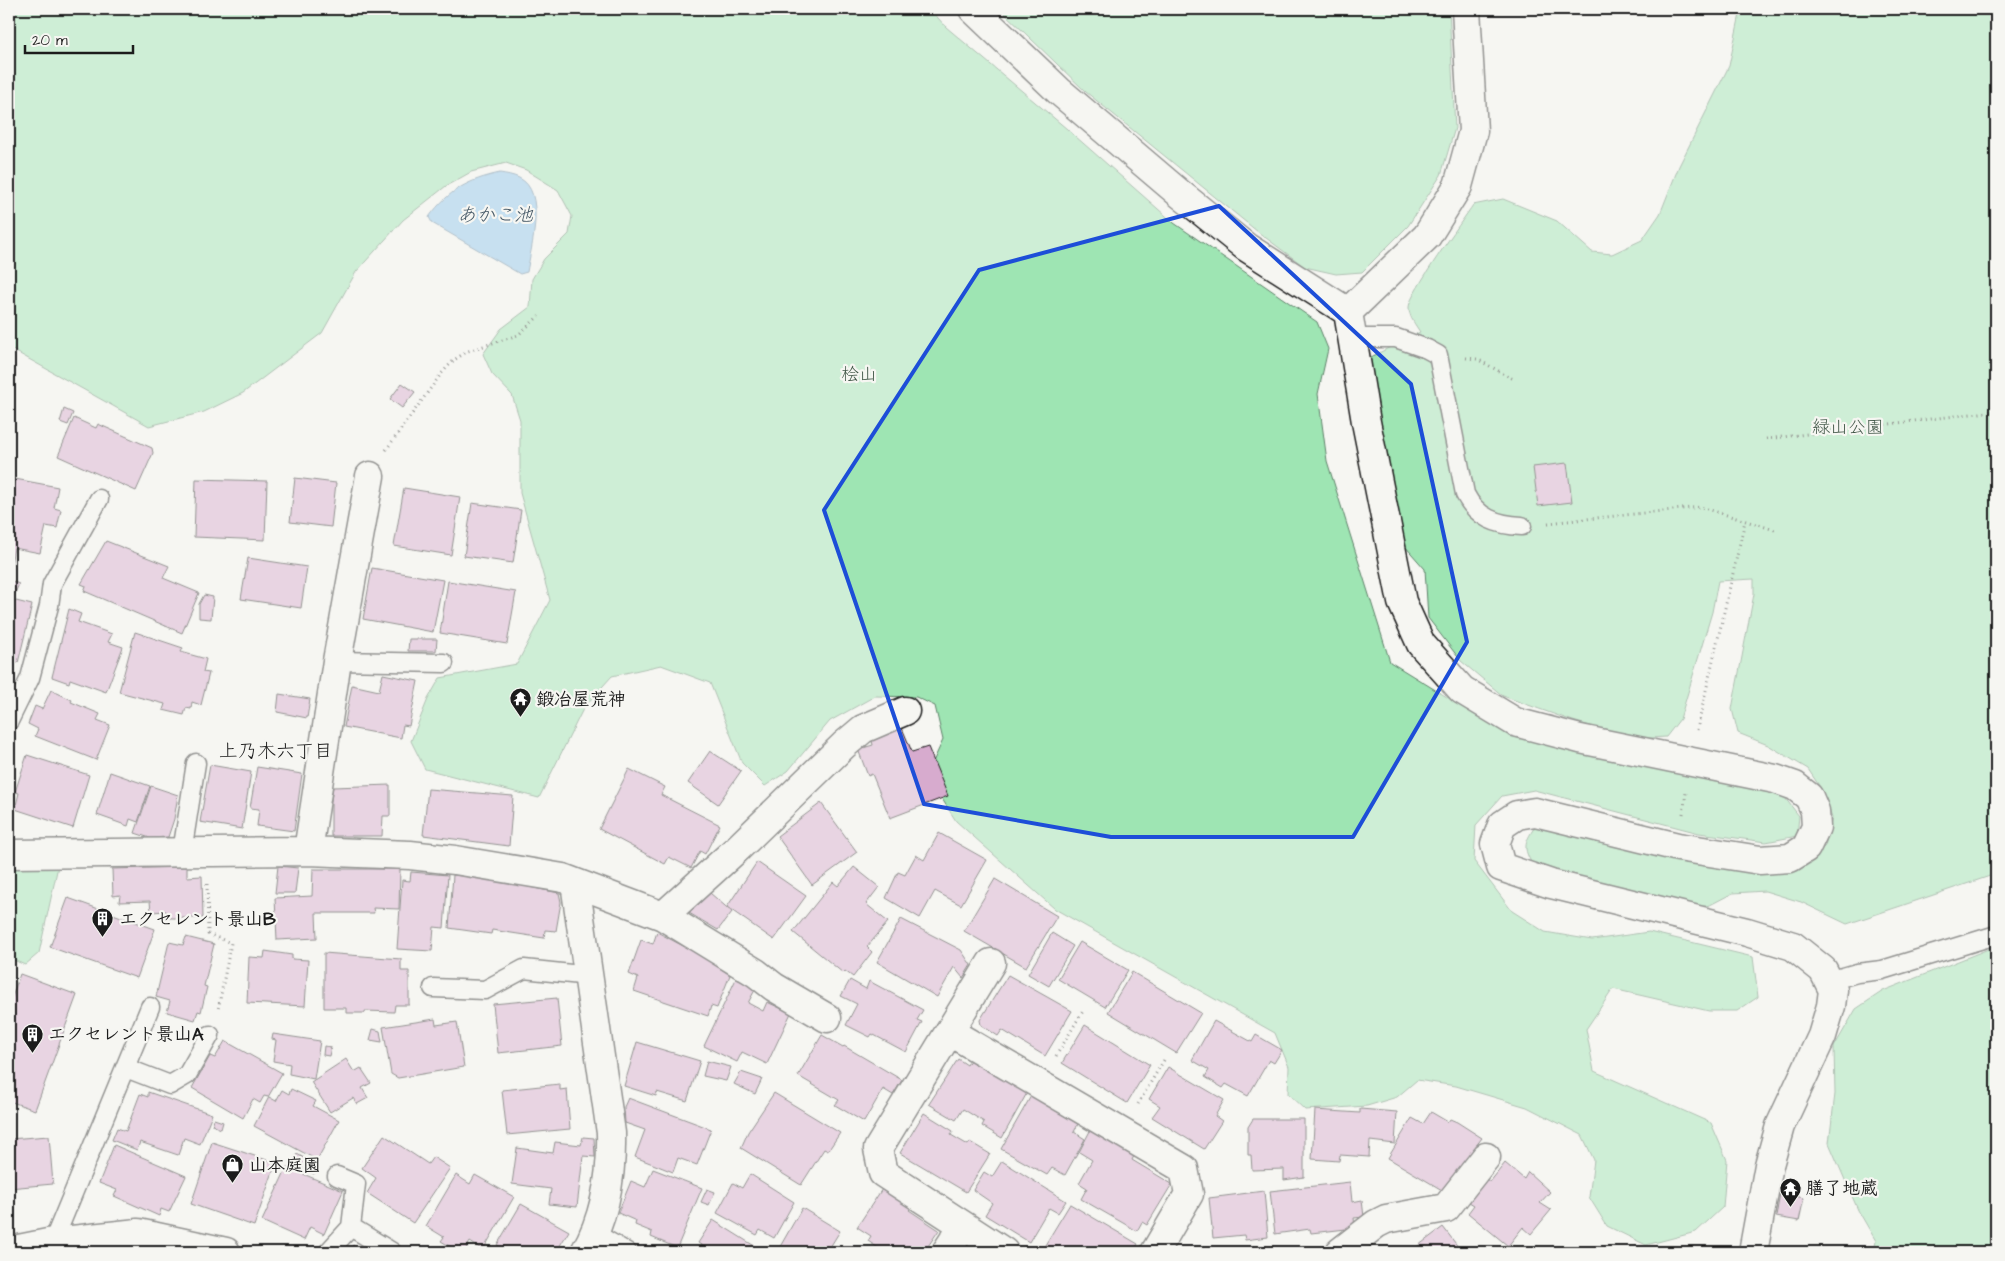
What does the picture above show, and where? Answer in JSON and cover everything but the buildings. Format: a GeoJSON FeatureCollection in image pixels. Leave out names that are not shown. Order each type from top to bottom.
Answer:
{"type":"FeatureCollection","features":[{"type":"Feature","properties":{"kind":"street"},"geometry":{"type":"LineString","coordinates":[[973,9],[1059,91],[1179,193],[1246,247],[1348,312],[1366,422],[1402,602],[1421,644],[1462,690],[1515,722],[1580,739],[1775,779],[1795,786],[1809,797],[1815,811],[1816,827],[1806,848],[1790,858],[1760,860],[1678,848],[1535,812],[1517,815],[1502,825],[1495,844],[1501,867],[1551,884],[1686,919],[1747,932],[1793,946],[1823,970],[1833,990],[1831,1006],[1822,1036],[1780,1126],[1769,1165],[1753,1252]]}},
{"type":"Feature","properties":{"kind":"street"},"geometry":{"type":"LineString","coordinates":[[1348,312],[1427,236],[1458,186],[1473,130],[1466,9]]}},
{"type":"Feature","properties":{"kind":"street"},"geometry":{"type":"LineString","coordinates":[[308,851],[337,662],[370,476]]}},
{"type":"Feature","properties":{"kind":"street"},"geometry":{"type":"LineString","coordinates":[[662,916],[738,848],[844,745],[863,729],[905,711]]}},
{"type":"Feature","properties":{"kind":"street"},"geometry":{"type":"LineString","coordinates":[[9,854],[308,851],[410,855],[455,860],[554,876],[662,916],[748,968],[774,987],[827,1018]]}},
{"type":"Feature","properties":{"kind":"street"},"geometry":{"type":"LineString","coordinates":[[575,883],[590,976],[611,1133],[612,1156],[608,1188],[590,1243]]}},
{"type":"Feature","properties":{"kind":"street"},"geometry":{"type":"LineString","coordinates":[[991,963],[878,1149],[883,1173],[1004,1252]]}},
{"type":"Feature","properties":{"kind":"street"},"geometry":{"type":"LineString","coordinates":[[950,1032],[1184,1168],[1190,1194],[1155,1252]]}},
{"type":"Feature","properties":{"kind":"street"},"geometry":{"type":"LineString","coordinates":[[1340,1252],[1376,1224],[1386,1219],[1446,1208],[1486,1158]]}},
{"type":"Feature","properties":{"kind":"street"},"geometry":{"type":"LineString","coordinates":[[946,1252],[963,1226]]}},
{"type":"Feature","properties":{"kind":"street"},"geometry":{"type":"LineString","coordinates":[[9,1251],[53,1242],[138,1233],[226,1252]]}},
{"type":"Feature","properties":{"kind":"lane"},"geometry":{"type":"LineString","coordinates":[[1353,338],[1396,338],[1438,355],[1465,494],[1471,506],[1481,514],[1504,525],[1522,526]]}},
{"type":"Feature","properties":{"kind":"lane"},"geometry":{"type":"LineString","coordinates":[[9,721],[30,678],[49,606],[52,584],[99,499]]}},
{"type":"Feature","properties":{"kind":"lane"},"geometry":{"type":"LineString","coordinates":[[337,662],[444,663]]}},
{"type":"Feature","properties":{"kind":"lane"},"geometry":{"type":"LineString","coordinates":[[194,852],[196,762]]}},
{"type":"Feature","properties":{"kind":"lane"},"geometry":{"type":"LineString","coordinates":[[1829,982],[1856,973],[1882,970],[1996,935]]}},
{"type":"Feature","properties":{"kind":"lane"},"geometry":{"type":"LineString","coordinates":[[433,988],[484,990],[524,969],[590,976]]}},
{"type":"Feature","properties":{"kind":"lane"},"geometry":{"type":"LineString","coordinates":[[53,1242],[150,1007]]}},
{"type":"Feature","properties":{"kind":"lane"},"geometry":{"type":"LineString","coordinates":[[126,1068],[170,1085],[187,1075],[210,1035]]}},
{"type":"Feature","properties":{"kind":"lane"},"geometry":{"type":"LineString","coordinates":[[328,1252],[351,1227],[356,1184],[337,1176]]}},
{"type":"Feature","properties":{"kind":"lane"},"geometry":{"type":"LineString","coordinates":[[351,1227],[392,1252]]}},
{"type":"Feature","properties":{"kind":"lane"},"geometry":{"type":"LineString","coordinates":[[590,1243],[627,1252]]}},
{"type":"Feature","properties":{"kind":"path"},"geometry":{"type":"LineString","coordinates":[[370,476],[392,441],[441,374],[454,360],[468,351],[518,335],[540,316]]}},
{"type":"Feature","properties":{"kind":"path"},"geometry":{"type":"LineString","coordinates":[[1477,358],[1515,380]]}},
{"type":"Feature","properties":{"kind":"path"},"geometry":{"type":"LineString","coordinates":[[1766,438],[1996,411]]}},
{"type":"Feature","properties":{"kind":"path"},"geometry":{"type":"LineString","coordinates":[[1522,526],[1702,506],[1778,531]]}},
{"type":"Feature","properties":{"kind":"path"},"geometry":{"type":"LineString","coordinates":[[1678,848],[1690,761],[1745,521]]}},
{"type":"Feature","properties":{"kind":"path"},"geometry":{"type":"LineString","coordinates":[[194,852],[208,934],[231,942],[217,1012],[210,1035]]}},
{"type":"Feature","properties":{"kind":"path"},"geometry":{"type":"LineString","coordinates":[[1040,1084],[1083,1011]]}},
{"type":"Feature","properties":{"kind":"path"},"geometry":{"type":"LineString","coordinates":[[1122,1132],[1164,1060]]}},
{"type":"Feature","properties":{"kind":"highlighted area"},"geometry":{"type":"Polygon","coordinates":[[[1219,206],[1411,384],[1467,642],[1353,837],[1111,837],[924,804],[824,510],[979,270],[1219,206]]]}},
{"type":"Feature","properties":{"kind":"green space","name":"桧山"},"geometry":{"type":"Polygon","coordinates":[[[9,9],[930,9],[946,27],[1067,129],[1174,223],[1317,322],[1328,349],[1318,394],[1327,461],[1390,662],[1502,731],[1782,794],[1799,816],[1797,836],[1766,842],[1699,833],[1534,790],[1502,796],[1476,825],[1474,861],[1512,911],[1545,932],[1592,940],[1649,932],[1753,957],[1758,997],[1737,1011],[1709,1011],[1613,989],[1586,1029],[1594,1071],[1711,1123],[1727,1160],[1723,1207],[1696,1232],[1646,1245],[1607,1226],[1589,1197],[1594,1160],[1582,1135],[1527,1107],[1456,1086],[1417,1080],[1397,1097],[1367,1106],[1305,1110],[1288,1094],[1289,1067],[1275,1033],[1055,909],[956,821],[927,775],[943,740],[935,706],[916,697],[875,696],[830,721],[788,771],[765,786],[742,763],[710,683],[661,665],[612,676],[584,707],[539,798],[425,769],[411,741],[428,699],[440,678],[517,664],[550,600],[520,493],[520,420],[512,395],[492,374],[483,354],[501,329],[530,307],[532,279],[544,259],[569,234],[572,216],[558,190],[526,170],[506,163],[471,172],[446,186],[403,220],[356,272],[322,333],[243,393],[204,412],[149,426],[9,348],[9,9]]]}},
{"type":"Feature","properties":{"kind":"green space"},"geometry":{"type":"Polygon","coordinates":[[[1000,9],[1449,9],[1455,128],[1441,175],[1408,226],[1362,272],[1336,274],[1305,267],[1258,232],[1086,92],[1000,9]]]}},
{"type":"Feature","properties":{"kind":"green space","name":"緑山公園"},"geometry":{"type":"Polygon","coordinates":[[[1737,9],[1996,9],[1996,874],[1847,924],[1801,902],[1765,891],[1733,893],[1710,905],[1684,910],[1534,867],[1527,854],[1526,845],[1537,823],[1802,866],[1825,846],[1832,818],[1822,790],[1808,769],[1768,745],[1738,733],[1732,709],[1754,594],[1754,579],[1718,581],[1712,612],[1680,719],[1666,737],[1634,739],[1573,721],[1503,696],[1461,661],[1428,618],[1425,569],[1404,545],[1368,365],[1371,357],[1420,332],[1410,314],[1411,300],[1448,240],[1473,205],[1503,199],[1557,221],[1592,252],[1612,254],[1642,240],[1660,214],[1679,166],[1729,66],[1740,14],[1737,9]]]}},
{"type":"Feature","properties":{"kind":"green space"},"geometry":{"type":"Polygon","coordinates":[[[58,866],[39,953],[25,965],[9,958],[9,867],[58,866]]]}},
{"type":"Feature","properties":{"kind":"green space"},"geometry":{"type":"Polygon","coordinates":[[[1996,946],[1996,1252],[1874,1252],[1876,1241],[1858,1210],[1829,1143],[1835,1094],[1834,1047],[1856,1009],[1883,991],[1996,946]]]}},
{"type":"Feature","properties":{"kind":"water","name":"あかこ池"},"geometry":{"type":"Polygon","coordinates":[[[500,173],[519,178],[528,185],[533,195],[535,207],[534,235],[527,272],[520,274],[432,223],[429,217],[444,200],[460,188],[478,179],[500,173]]]}},
{"type":"Feature","properties":{"kind":"place","name":"鍛冶屋荒神"},"geometry":{"type":"Point","coordinates":[520,718]}},
{"type":"Feature","properties":{"kind":"place","name":"エクセレント景山B"},"geometry":{"type":"Point","coordinates":[103,938]}},
{"type":"Feature","properties":{"kind":"place","name":"エクセレント景山A"},"geometry":{"type":"Point","coordinates":[32,1053]}},
{"type":"Feature","properties":{"kind":"place","name":"山本庭園"},"geometry":{"type":"Point","coordinates":[233,1184]}},
{"type":"Feature","properties":{"kind":"place","name":"膳了地蔵"},"geometry":{"type":"Point","coordinates":[1790,1207]}},
{"type":"Feature","properties":{"kind":"district","name":"上乃木六丁目"},"geometry":{"type":"Point","coordinates":[276,751]}}]}
